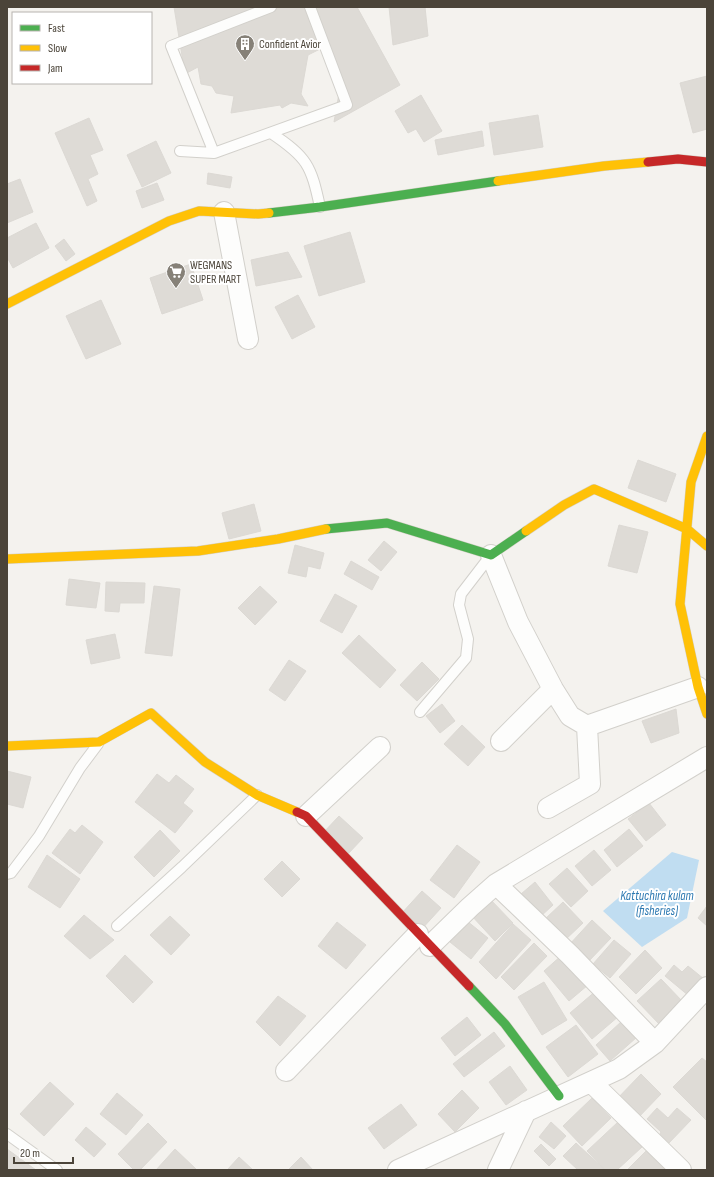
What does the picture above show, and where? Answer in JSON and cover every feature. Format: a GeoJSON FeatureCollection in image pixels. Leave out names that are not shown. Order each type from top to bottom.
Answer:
{"type":"FeatureCollection","features":[{"type":"Feature","properties":{"kind":"street"},"geometry":{"type":"LineString","coordinates":[[7,304],[169,221],[199,211],[258,214],[320,207],[604,166],[678,159],[707,162]]}},
{"type":"Feature","properties":{"kind":"street"},"geometry":{"type":"LineString","coordinates":[[224,212],[248,339]]}},
{"type":"Feature","properties":{"kind":"street"},"geometry":{"type":"LineString","coordinates":[[707,436],[691,482],[680,604],[698,687],[707,714]]}},
{"type":"Feature","properties":{"kind":"street"},"geometry":{"type":"LineString","coordinates":[[491,556],[564,505],[594,489],[687,529],[707,546]]}},
{"type":"Feature","properties":{"kind":"street"},"geometry":{"type":"LineString","coordinates":[[7,559],[198,551],[278,539],[331,528],[387,523],[491,556]]}},
{"type":"Feature","properties":{"kind":"street"},"geometry":{"type":"LineString","coordinates":[[491,556],[518,622],[553,689],[570,716],[587,726],[698,687]]}},
{"type":"Feature","properties":{"kind":"street"},"geometry":{"type":"LineString","coordinates":[[501,741],[553,689]]}},
{"type":"Feature","properties":{"kind":"street"},"geometry":{"type":"LineString","coordinates":[[7,746],[100,742],[151,713],[206,762],[257,795],[306,816],[505,1024],[559,1096]]}},
{"type":"Feature","properties":{"kind":"street"},"geometry":{"type":"LineString","coordinates":[[548,808],[590,784],[587,726]]}},
{"type":"Feature","properties":{"kind":"street"},"geometry":{"type":"LineString","coordinates":[[306,816],[380,747]]}},
{"type":"Feature","properties":{"kind":"street"},"geometry":{"type":"LineString","coordinates":[[286,1070],[424,940],[470,907],[496,884],[707,757]]}},
{"type":"Feature","properties":{"kind":"street"},"geometry":{"type":"LineString","coordinates":[[496,884],[570,955],[655,1043]]}},
{"type":"Feature","properties":{"kind":"street"},"geometry":{"type":"LineString","coordinates":[[398,1170],[619,1069],[655,1043],[707,988]]}},
{"type":"Feature","properties":{"kind":"street"},"geometry":{"type":"LineString","coordinates":[[590,1082],[681,1170]]}},
{"type":"Feature","properties":{"kind":"street"},"geometry":{"type":"LineString","coordinates":[[498,1170],[526,1111]]}},
{"type":"Feature","properties":{"kind":"lane"},"geometry":{"type":"LineString","coordinates":[[214,153],[171,46],[271,7]]}},
{"type":"Feature","properties":{"kind":"lane"},"geometry":{"type":"LineString","coordinates":[[180,151],[214,153],[347,105],[310,7]]}},
{"type":"Feature","properties":{"kind":"lane"},"geometry":{"type":"LineString","coordinates":[[271,133],[299,154],[309,167],[315,183],[320,207]]}},
{"type":"Feature","properties":{"kind":"lane"},"geometry":{"type":"LineString","coordinates":[[420,712],[466,658],[468,639],[459,605],[461,594],[491,556]]}},
{"type":"Feature","properties":{"kind":"lane"},"geometry":{"type":"LineString","coordinates":[[7,874],[12,873],[39,836],[80,768],[100,742]]}},
{"type":"Feature","properties":{"kind":"lane"},"geometry":{"type":"LineString","coordinates":[[117,926],[182,867],[257,795]]}},
{"type":"Feature","properties":{"kind":"lane"},"geometry":{"type":"LineString","coordinates":[[7,1134],[57,1170]]}},
{"type":"Feature","properties":{"kind":"water","name":"Kattuchira kulam (fisheries)"},"geometry":{"type":"Polygon","coordinates":[[[672,852],[699,860],[687,918],[642,947],[603,911],[672,852]]]}},
{"type":"Feature","properties":{"kind":"building","name":"Confident Avior"},"geometry":{"type":"Polygon","coordinates":[[[174,7],[357,7],[400,85],[334,122],[341,82],[322,48],[308,55],[301,94],[308,106],[291,103],[282,108],[280,105],[231,113],[234,96],[216,93],[212,86],[201,84],[198,67],[185,74],[174,7]]]}},
{"type":"Feature","properties":{"kind":"building"},"geometry":{"type":"Polygon","coordinates":[[[389,7],[425,7],[428,36],[393,45],[389,7]]]}},
{"type":"Feature","properties":{"kind":"building"},"geometry":{"type":"Polygon","coordinates":[[[707,76],[707,129],[693,133],[680,83],[707,76]]]}},
{"type":"Feature","properties":{"kind":"building"},"geometry":{"type":"Polygon","coordinates":[[[421,95],[442,131],[424,142],[416,129],[408,133],[395,111],[421,95]]]}},
{"type":"Feature","properties":{"kind":"building"},"geometry":{"type":"Polygon","coordinates":[[[538,115],[543,147],[494,155],[489,123],[538,115]]]}},
{"type":"Feature","properties":{"kind":"building"},"geometry":{"type":"Polygon","coordinates":[[[89,118],[103,150],[90,155],[98,174],[88,179],[97,201],[87,206],[55,133],[89,118]]]}},
{"type":"Feature","properties":{"kind":"building"},"geometry":{"type":"Polygon","coordinates":[[[482,131],[484,146],[438,155],[435,140],[482,131]]]}},
{"type":"Feature","properties":{"kind":"building"},"geometry":{"type":"Polygon","coordinates":[[[156,141],[171,173],[142,187],[127,155],[156,141]]]}},
{"type":"Feature","properties":{"kind":"building"},"geometry":{"type":"Polygon","coordinates":[[[208,173],[232,177],[230,188],[207,184],[208,173]]]}},
{"type":"Feature","properties":{"kind":"building"},"geometry":{"type":"Polygon","coordinates":[[[20,179],[33,212],[7,223],[7,184],[20,179]]]}},
{"type":"Feature","properties":{"kind":"building"},"geometry":{"type":"Polygon","coordinates":[[[157,183],[164,200],[142,208],[136,191],[157,183]]]}},
{"type":"Feature","properties":{"kind":"building"},"geometry":{"type":"Polygon","coordinates":[[[36,223],[49,248],[13,268],[7,257],[7,238],[36,223]]]}},
{"type":"Feature","properties":{"kind":"building"},"geometry":{"type":"Polygon","coordinates":[[[350,232],[365,282],[319,296],[304,246],[350,232]]]}},
{"type":"Feature","properties":{"kind":"building"},"geometry":{"type":"Polygon","coordinates":[[[64,239],[75,254],[66,261],[55,246],[64,239]]]}},
{"type":"Feature","properties":{"kind":"building"},"geometry":{"type":"Polygon","coordinates":[[[288,252],[302,277],[256,286],[251,260],[288,252]]]}},
{"type":"Feature","properties":{"kind":"building","name":"WEGMANS SUPER MART"},"geometry":{"type":"Polygon","coordinates":[[[191,264],[203,300],[162,314],[150,278],[191,264]]]}},
{"type":"Feature","properties":{"kind":"building"},"geometry":{"type":"Polygon","coordinates":[[[298,295],[315,327],[292,339],[275,307],[298,295]]]}},
{"type":"Feature","properties":{"kind":"building"},"geometry":{"type":"Polygon","coordinates":[[[101,300],[121,344],[86,359],[66,316],[101,300]]]}},
{"type":"Feature","properties":{"kind":"building"},"geometry":{"type":"Polygon","coordinates":[[[638,460],[676,474],[666,502],[628,488],[638,460]]]}},
{"type":"Feature","properties":{"kind":"building"},"geometry":{"type":"Polygon","coordinates":[[[254,504],[261,531],[229,539],[222,513],[254,504]]]}},
{"type":"Feature","properties":{"kind":"building"},"geometry":{"type":"Polygon","coordinates":[[[619,525],[648,532],[637,573],[608,566],[619,525]]]}},
{"type":"Feature","properties":{"kind":"building"},"geometry":{"type":"Polygon","coordinates":[[[384,541],[397,552],[381,571],[368,560],[384,541]]]}},
{"type":"Feature","properties":{"kind":"building"},"geometry":{"type":"Polygon","coordinates":[[[295,545],[324,553],[320,569],[308,566],[306,577],[288,573],[295,545]]]}},
{"type":"Feature","properties":{"kind":"building"},"geometry":{"type":"Polygon","coordinates":[[[351,561],[379,577],[372,590],[344,574],[351,561]]]}},
{"type":"Feature","properties":{"kind":"building"},"geometry":{"type":"Polygon","coordinates":[[[69,579],[100,583],[96,608],[66,605],[69,579]]]}},
{"type":"Feature","properties":{"kind":"building"},"geometry":{"type":"Polygon","coordinates":[[[106,582],[145,583],[144,603],[120,603],[119,612],[105,611],[106,582]]]}},
{"type":"Feature","properties":{"kind":"building"},"geometry":{"type":"Polygon","coordinates":[[[154,586],[180,589],[172,656],[145,653],[154,586]]]}},
{"type":"Feature","properties":{"kind":"building"},"geometry":{"type":"Polygon","coordinates":[[[260,586],[277,602],[255,625],[238,608],[260,586]]]}},
{"type":"Feature","properties":{"kind":"building"},"geometry":{"type":"Polygon","coordinates":[[[335,594],[357,606],[342,633],[320,621],[335,594]]]}},
{"type":"Feature","properties":{"kind":"building"},"geometry":{"type":"Polygon","coordinates":[[[115,634],[120,658],[91,664],[86,640],[115,634]]]}},
{"type":"Feature","properties":{"kind":"building"},"geometry":{"type":"Polygon","coordinates":[[[359,635],[396,670],[380,688],[342,653],[359,635]]]}},
{"type":"Feature","properties":{"kind":"building"},"geometry":{"type":"Polygon","coordinates":[[[289,660],[306,671],[285,701],[269,690],[289,660]]]}},
{"type":"Feature","properties":{"kind":"building"},"geometry":{"type":"Polygon","coordinates":[[[422,662],[439,679],[417,701],[400,685],[422,662]]]}},
{"type":"Feature","properties":{"kind":"building"},"geometry":{"type":"Polygon","coordinates":[[[442,704],[455,721],[440,733],[426,716],[442,704]]]}},
{"type":"Feature","properties":{"kind":"building"},"geometry":{"type":"Polygon","coordinates":[[[676,709],[679,733],[651,743],[642,721],[676,709]]]}},
{"type":"Feature","properties":{"kind":"building"},"geometry":{"type":"Polygon","coordinates":[[[462,725],[485,747],[468,766],[444,744],[462,725]]]}},
{"type":"Feature","properties":{"kind":"building"},"geometry":{"type":"Polygon","coordinates":[[[7,771],[31,777],[23,808],[7,804],[7,771]]]}},
{"type":"Feature","properties":{"kind":"building"},"geometry":{"type":"Polygon","coordinates":[[[157,774],[169,783],[176,775],[194,789],[183,803],[193,811],[175,833],[135,802],[157,774]]]}},
{"type":"Feature","properties":{"kind":"building"},"geometry":{"type":"Polygon","coordinates":[[[649,803],[666,825],[646,841],[628,819],[649,803]]]}},
{"type":"Feature","properties":{"kind":"building"},"geometry":{"type":"Polygon","coordinates":[[[339,816],[363,838],[347,855],[323,833],[339,816]]]}},
{"type":"Feature","properties":{"kind":"building"},"geometry":{"type":"Polygon","coordinates":[[[82,825],[103,842],[80,874],[52,853],[70,829],[75,833],[82,825]]]}},
{"type":"Feature","properties":{"kind":"building"},"geometry":{"type":"Polygon","coordinates":[[[629,829],[643,846],[617,867],[604,850],[629,829]]]}},
{"type":"Feature","properties":{"kind":"building"},"geometry":{"type":"Polygon","coordinates":[[[160,830],[180,851],[154,877],[134,857],[160,830]]]}},
{"type":"Feature","properties":{"kind":"building"},"geometry":{"type":"Polygon","coordinates":[[[457,845],[480,862],[454,898],[430,880],[457,845]]]}},
{"type":"Feature","properties":{"kind":"building"},"geometry":{"type":"Polygon","coordinates":[[[594,850],[611,870],[592,886],[575,866],[594,850]]]}},
{"type":"Feature","properties":{"kind":"building"},"geometry":{"type":"Polygon","coordinates":[[[47,855],[80,879],[60,908],[28,887],[47,855]]]}},
{"type":"Feature","properties":{"kind":"building"},"geometry":{"type":"Polygon","coordinates":[[[282,861],[300,879],[282,897],[264,879],[282,861]]]}},
{"type":"Feature","properties":{"kind":"building"},"geometry":{"type":"Polygon","coordinates":[[[567,868],[588,891],[571,907],[549,884],[567,868]]]}},
{"type":"Feature","properties":{"kind":"building"},"geometry":{"type":"Polygon","coordinates":[[[535,882],[553,905],[540,917],[521,894],[535,882]]]}},
{"type":"Feature","properties":{"kind":"building"},"geometry":{"type":"Polygon","coordinates":[[[422,891],[441,908],[420,931],[401,914],[422,891]]]}},
{"type":"Feature","properties":{"kind":"building"},"geometry":{"type":"Polygon","coordinates":[[[489,898],[513,923],[495,941],[471,915],[489,898]]]}},
{"type":"Feature","properties":{"kind":"building"},"geometry":{"type":"Polygon","coordinates":[[[563,902],[583,923],[564,941],[544,920],[563,902]]]}},
{"type":"Feature","properties":{"kind":"building"},"geometry":{"type":"Polygon","coordinates":[[[707,906],[707,926],[698,918],[707,906]]]}},
{"type":"Feature","properties":{"kind":"building"},"geometry":{"type":"Polygon","coordinates":[[[84,915],[114,940],[90,959],[64,936],[84,915]]]}},
{"type":"Feature","properties":{"kind":"building"},"geometry":{"type":"Polygon","coordinates":[[[170,916],[190,935],[171,955],[150,935],[170,916]]]}},
{"type":"Feature","properties":{"kind":"building"},"geometry":{"type":"Polygon","coordinates":[[[592,920],[611,938],[588,962],[569,945],[592,920]]]}},
{"type":"Feature","properties":{"kind":"building"},"geometry":{"type":"Polygon","coordinates":[[[467,921],[488,938],[471,959],[450,942],[467,921]]]}},
{"type":"Feature","properties":{"kind":"building"},"geometry":{"type":"Polygon","coordinates":[[[337,922],[366,945],[346,969],[318,946],[337,922]]]}},
{"type":"Feature","properties":{"kind":"building"},"geometry":{"type":"Polygon","coordinates":[[[513,924],[531,940],[496,979],[479,962],[513,924]]]}},
{"type":"Feature","properties":{"kind":"building"},"geometry":{"type":"Polygon","coordinates":[[[614,940],[631,954],[610,978],[593,964],[614,940]]]}},
{"type":"Feature","properties":{"kind":"building"},"geometry":{"type":"Polygon","coordinates":[[[534,943],[547,956],[514,990],[501,977],[534,943]]]}},
{"type":"Feature","properties":{"kind":"building"},"geometry":{"type":"Polygon","coordinates":[[[645,950],[662,968],[636,994],[619,977],[645,950]]]}},
{"type":"Feature","properties":{"kind":"building"},"geometry":{"type":"Polygon","coordinates":[[[125,955],[153,982],[133,1003],[106,976],[125,955]]]}},
{"type":"Feature","properties":{"kind":"building"},"geometry":{"type":"Polygon","coordinates":[[[562,955],[588,985],[569,1001],[544,971],[562,955]]]}},
{"type":"Feature","properties":{"kind":"building"},"geometry":{"type":"Polygon","coordinates":[[[674,965],[682,972],[688,966],[704,979],[689,996],[665,976],[674,965]]]}},
{"type":"Feature","properties":{"kind":"building"},"geometry":{"type":"Polygon","coordinates":[[[661,979],[683,1002],[660,1025],[637,1001],[661,979]]]}},
{"type":"Feature","properties":{"kind":"building"},"geometry":{"type":"Polygon","coordinates":[[[544,982],[567,1020],[542,1035],[518,997],[544,982]]]}},
{"type":"Feature","properties":{"kind":"building"},"geometry":{"type":"Polygon","coordinates":[[[597,990],[619,1016],[592,1039],[570,1013],[597,990]]]}},
{"type":"Feature","properties":{"kind":"building"},"geometry":{"type":"Polygon","coordinates":[[[278,996],[306,1016],[280,1046],[256,1022],[278,996]]]}},
{"type":"Feature","properties":{"kind":"building"},"geometry":{"type":"Polygon","coordinates":[[[467,1017],[481,1035],[455,1056],[441,1038],[467,1017]]]}},
{"type":"Feature","properties":{"kind":"building"},"geometry":{"type":"Polygon","coordinates":[[[622,1021],[637,1037],[610,1061],[596,1045],[622,1021]]]}},
{"type":"Feature","properties":{"kind":"building"},"geometry":{"type":"Polygon","coordinates":[[[576,1025],[598,1054],[568,1077],[546,1047],[576,1025]]]}},
{"type":"Feature","properties":{"kind":"building"},"geometry":{"type":"Polygon","coordinates":[[[494,1032],[505,1046],[464,1077],[453,1064],[494,1032]]]}},
{"type":"Feature","properties":{"kind":"building"},"geometry":{"type":"Polygon","coordinates":[[[702,1058],[707,1062],[706,1120],[673,1087],[702,1058]]]}},
{"type":"Feature","properties":{"kind":"building"},"geometry":{"type":"Polygon","coordinates":[[[510,1066],[527,1090],[506,1105],[489,1082],[510,1066]]]}},
{"type":"Feature","properties":{"kind":"building"},"geometry":{"type":"Polygon","coordinates":[[[641,1074],[661,1094],[635,1121],[615,1101],[641,1074]]]}},
{"type":"Feature","properties":{"kind":"building"},"geometry":{"type":"Polygon","coordinates":[[[50,1082],[74,1104],[44,1136],[20,1114],[50,1082]]]}},
{"type":"Feature","properties":{"kind":"building"},"geometry":{"type":"Polygon","coordinates":[[[462,1090],[479,1108],[455,1132],[438,1114],[462,1090]]]}},
{"type":"Feature","properties":{"kind":"building"},"geometry":{"type":"Polygon","coordinates":[[[117,1093],[143,1115],[126,1135],[100,1114],[117,1093]]]}},
{"type":"Feature","properties":{"kind":"building"},"geometry":{"type":"Polygon","coordinates":[[[592,1098],[611,1118],[582,1146],[563,1126],[592,1098]]]}},
{"type":"Feature","properties":{"kind":"building"},"geometry":{"type":"Polygon","coordinates":[[[401,1104],[417,1125],[384,1149],[368,1128],[401,1104]]]}},
{"type":"Feature","properties":{"kind":"building"},"geometry":{"type":"Polygon","coordinates":[[[657,1108],[668,1118],[677,1108],[691,1120],[668,1144],[659,1136],[661,1132],[647,1119],[657,1108]]]}},
{"type":"Feature","properties":{"kind":"building"},"geometry":{"type":"Polygon","coordinates":[[[551,1122],[566,1136],[554,1149],[539,1137],[551,1122]]]}},
{"type":"Feature","properties":{"kind":"building"},"geometry":{"type":"Polygon","coordinates":[[[618,1122],[642,1147],[617,1170],[605,1170],[587,1151],[618,1122]]]}},
{"type":"Feature","properties":{"kind":"building"},"geometry":{"type":"Polygon","coordinates":[[[148,1123],[167,1142],[140,1170],[134,1170],[118,1154],[148,1123]]]}},
{"type":"Feature","properties":{"kind":"building"},"geometry":{"type":"Polygon","coordinates":[[[86,1127],[106,1144],[94,1157],[75,1140],[86,1127]]]}},
{"type":"Feature","properties":{"kind":"building"},"geometry":{"type":"Polygon","coordinates":[[[576,1143],[604,1169],[578,1170],[563,1156],[576,1143]]]}},
{"type":"Feature","properties":{"kind":"building"},"geometry":{"type":"Polygon","coordinates":[[[541,1144],[556,1159],[549,1166],[534,1151],[541,1144]]]}},
{"type":"Feature","properties":{"kind":"building"},"geometry":{"type":"Polygon","coordinates":[[[7,1149],[36,1170],[7,1170],[7,1149]]]}},
{"type":"Feature","properties":{"kind":"building"},"geometry":{"type":"Polygon","coordinates":[[[175,1149],[197,1170],[156,1170],[175,1149]]]}},
{"type":"Feature","properties":{"kind":"building"},"geometry":{"type":"Polygon","coordinates":[[[647,1150],[666,1170],[627,1170],[647,1150]]]}},
{"type":"Feature","properties":{"kind":"building"},"geometry":{"type":"Polygon","coordinates":[[[239,1157],[253,1170],[228,1169],[239,1157]]]}},
{"type":"Feature","properties":{"kind":"building"},"geometry":{"type":"Polygon","coordinates":[[[301,1157],[313,1170],[288,1170],[301,1157]]]}},
{"type":"Feature","properties":{"kind":"traffic: fast"},"geometry":{"type":"LineString","coordinates":[[269,213],[498,181]]}},
{"type":"Feature","properties":{"kind":"traffic: fast"},"geometry":{"type":"LineString","coordinates":[[326,529],[387,523],[491,555],[526,531]]}},
{"type":"Feature","properties":{"kind":"traffic: fast"},"geometry":{"type":"LineString","coordinates":[[469,986],[505,1024],[559,1096]]}},
{"type":"Feature","properties":{"kind":"traffic: slow"},"geometry":{"type":"LineString","coordinates":[[498,181],[604,166],[648,162]]}},
{"type":"Feature","properties":{"kind":"traffic: slow"},"geometry":{"type":"LineString","coordinates":[[7,304],[169,221],[199,211],[258,214],[269,213]]}},
{"type":"Feature","properties":{"kind":"traffic: slow"},"geometry":{"type":"LineString","coordinates":[[707,436],[691,482],[680,604],[698,687],[707,714]]}},
{"type":"Feature","properties":{"kind":"traffic: slow"},"geometry":{"type":"LineString","coordinates":[[526,531],[564,505],[594,489],[687,529],[707,546]]}},
{"type":"Feature","properties":{"kind":"traffic: slow"},"geometry":{"type":"LineString","coordinates":[[7,559],[198,551],[278,539],[326,529]]}},
{"type":"Feature","properties":{"kind":"traffic: slow"},"geometry":{"type":"LineString","coordinates":[[7,746],[99,742],[151,713],[205,762],[257,795],[297,812]]}},
{"type":"Feature","properties":{"kind":"traffic: jam"},"geometry":{"type":"LineString","coordinates":[[648,162],[678,159],[707,162]]}},
{"type":"Feature","properties":{"kind":"traffic: jam"},"geometry":{"type":"LineString","coordinates":[[297,812],[306,816],[469,986]]}},
{"type":"Feature","properties":{"kind":"place","name":"Confident Avior"},"geometry":{"type":"Point","coordinates":[245,61]}},
{"type":"Feature","properties":{"kind":"place","name":"WEGMANS SUPER MART"},"geometry":{"type":"Point","coordinates":[176,289]}}]}
